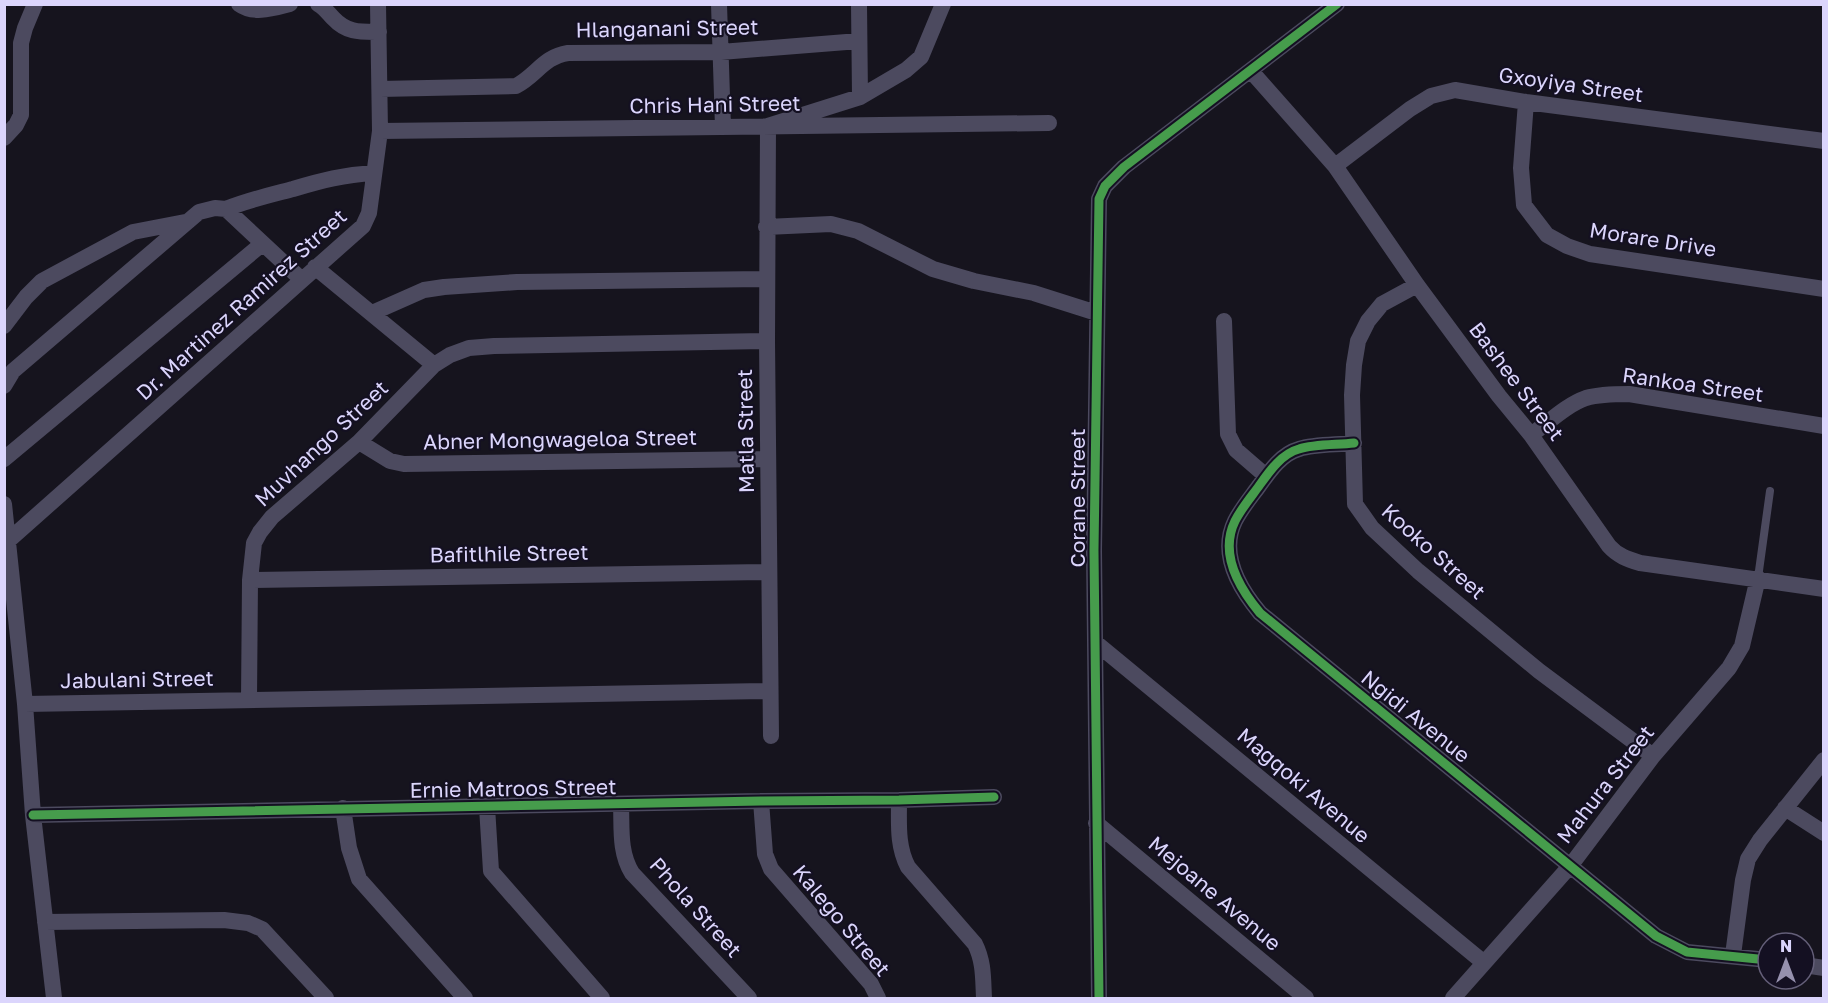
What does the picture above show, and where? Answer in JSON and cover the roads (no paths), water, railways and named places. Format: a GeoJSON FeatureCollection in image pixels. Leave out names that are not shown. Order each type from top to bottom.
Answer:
{"type":"FeatureCollection","features":[{"type":"Feature","properties":{"kind":"street"},"geometry":{"type":"LineString","coordinates":[[4,138],[16,125],[21,115],[21,42],[34,4]]}},
{"type":"Feature","properties":{"kind":"street"},"geometry":{"type":"LineString","coordinates":[[239,4],[255,10],[290,4]]}},
{"type":"Feature","properties":{"kind":"street"},"geometry":{"type":"LineString","coordinates":[[318,4],[345,29],[356,32],[379,32]]}},
{"type":"Feature","properties":{"kind":"street","name":"Dr. Martinez Ramirez Street"},"geometry":{"type":"LineString","coordinates":[[9,540],[363,226],[369,213],[380,131],[378,4]]}},
{"type":"Feature","properties":{"kind":"street"},"geometry":{"type":"LineString","coordinates":[[719,4],[723,127]]}},
{"type":"Feature","properties":{"kind":"street"},"geometry":{"type":"LineString","coordinates":[[859,4],[860,97]]}},
{"type":"Feature","properties":{"kind":"street"},"geometry":{"type":"LineString","coordinates":[[768,126],[860,97],[906,70],[921,57],[943,4]]}},
{"type":"Feature","properties":{"kind":"street","name":"Corane Street"},"geometry":{"type":"LineString","coordinates":[[1100,997],[1094,551],[1099,199],[1105,186],[1124,167],[1337,4]]}},
{"type":"Feature","properties":{"kind":"street","name":"Hlanganani Street"},"geometry":{"type":"LineString","coordinates":[[380,89],[516,86],[526,81],[552,56],[568,53],[721,52],[859,41]]}},
{"type":"Feature","properties":{"kind":"street","name":"Bashee Street"},"geometry":{"type":"LineString","coordinates":[[1251,71],[1335,166],[1417,285],[1498,396],[1531,435],[1616,554],[1640,563],[1824,589]]}},
{"type":"Feature","properties":{"kind":"street","name":"Gxoyiya Street"},"geometry":{"type":"LineString","coordinates":[[1335,166],[1410,109],[1431,96],[1455,90],[1526,102],[1824,141]]}},
{"type":"Feature","properties":{"kind":"street","name":"Morare Drive"},"geometry":{"type":"LineString","coordinates":[[1526,102],[1521,168],[1524,205],[1547,235],[1567,246],[1590,254],[1824,289]]}},
{"type":"Feature","properties":{"kind":"street","name":"Chris Hani Street"},"geometry":{"type":"LineString","coordinates":[[380,131],[1049,123]]}},
{"type":"Feature","properties":{"kind":"street","name":"Matla Street"},"geometry":{"type":"LineString","coordinates":[[768,126],[766,341],[771,736]]}},
{"type":"Feature","properties":{"kind":"street"},"geometry":{"type":"LineString","coordinates":[[4,386],[13,371],[199,212],[214,208],[226,209],[252,198],[344,175],[375,173]]}},
{"type":"Feature","properties":{"kind":"street"},"geometry":{"type":"LineString","coordinates":[[226,209],[301,279]]}},
{"type":"Feature","properties":{"kind":"street"},"geometry":{"type":"LineString","coordinates":[[4,326],[26,297],[42,281],[133,232],[186,222]]}},
{"type":"Feature","properties":{"kind":"street"},"geometry":{"type":"LineString","coordinates":[[766,227],[831,224],[858,231],[933,269],[974,281],[1034,293],[1097,312]]}},
{"type":"Feature","properties":{"kind":"street"},"geometry":{"type":"LineString","coordinates":[[4,459],[262,244]]}},
{"type":"Feature","properties":{"kind":"street"},"geometry":{"type":"LineString","coordinates":[[315,267],[434,365]]}},
{"type":"Feature","properties":{"kind":"street"},"geometry":{"type":"LineString","coordinates":[[372,313],[424,290],[444,287],[517,282],[767,279]]}},
{"type":"Feature","properties":{"kind":"street","name":"Kooko Street"},"geometry":{"type":"LineString","coordinates":[[1417,285],[1382,304],[1368,321],[1358,340],[1352,395],[1355,504],[1372,528],[1418,571],[1539,671],[1653,756]]}},
{"type":"Feature","properties":{"kind":"street"},"geometry":{"type":"LineString","coordinates":[[1224,321],[1228,434],[1236,450],[1266,476]]}},
{"type":"Feature","properties":{"kind":"street","name":"Muvhango Street"},"geometry":{"type":"LineString","coordinates":[[249,699],[250,580],[254,543],[260,532],[272,517],[359,442],[434,365],[450,355],[469,348],[494,346],[766,341]]}},
{"type":"Feature","properties":{"kind":"street","name":"Rankoa Street"},"geometry":{"type":"LineString","coordinates":[[1531,435],[1573,404],[1586,398],[1612,394],[1629,394],[1824,426]]}},
{"type":"Feature","properties":{"kind":"street","name":"Abner Mongwageloa Street"},"geometry":{"type":"LineString","coordinates":[[359,442],[390,461],[404,464],[768,459]]}},
{"type":"Feature","properties":{"kind":"street","name":"Ngidi Avenue"},"geometry":{"type":"LineString","coordinates":[[1354,443],[1298,449],[1279,460],[1234,521],[1229,543],[1231,561],[1236,581],[1246,597],[1260,614],[1656,936],[1687,952],[1756,959]]}},
{"type":"Feature","properties":{"kind":"street"},"geometry":{"type":"LineString","coordinates":[[5,512],[9,540],[10,602],[25,704],[33,815],[54,999]]}},
{"type":"Feature","properties":{"kind":"street","name":"Bafitlhile Street"},"geometry":{"type":"LineString","coordinates":[[250,580],[769,572]]}},
{"type":"Feature","properties":{"kind":"street","name":"Mahura Street"},"geometry":{"type":"LineString","coordinates":[[1453,999],[1571,865],[1653,756],[1729,668],[1737,656],[1748,628],[1758,578]]}},
{"type":"Feature","properties":{"kind":"street","name":"Magqoki Avenue"},"geometry":{"type":"LineString","coordinates":[[1096,643],[1484,962]]}},
{"type":"Feature","properties":{"kind":"street"},"geometry":{"type":"LineString","coordinates":[[249,699],[770,691]]}},
{"type":"Feature","properties":{"kind":"street","name":"Jabulani Street"},"geometry":{"type":"LineString","coordinates":[[25,704],[249,699]]}},
{"type":"Feature","properties":{"kind":"street"},"geometry":{"type":"LineString","coordinates":[[1733,956],[1748,859],[1760,840],[1824,760]]}},
{"type":"Feature","properties":{"kind":"street","name":"Ernie Matroos Street"},"geometry":{"type":"LineString","coordinates":[[33,815],[994,797]]}},
{"type":"Feature","properties":{"kind":"street"},"geometry":{"type":"LineString","coordinates":[[898,800],[899,847],[908,867],[975,944],[983,969],[984,999]]}},
{"type":"Feature","properties":{"kind":"street","name":"Kalego Street"},"geometry":{"type":"LineString","coordinates":[[761,801],[765,854],[771,870],[872,984],[878,999]]}},
{"type":"Feature","properties":{"kind":"street","name":"Phola Street"},"geometry":{"type":"LineString","coordinates":[[621,804],[622,848],[629,867],[749,999]]}},
{"type":"Feature","properties":{"kind":"street"},"geometry":{"type":"LineString","coordinates":[[487,807],[490,871],[602,999]]}},
{"type":"Feature","properties":{"kind":"street"},"geometry":{"type":"LineString","coordinates":[[343,808],[348,848],[359,879],[465,999]]}},
{"type":"Feature","properties":{"kind":"street"},"geometry":{"type":"LineString","coordinates":[[1785,808],[1824,833]]}},
{"type":"Feature","properties":{"kind":"street","name":"Mejoane Avenue"},"geometry":{"type":"LineString","coordinates":[[1096,823],[1306,999]]}},
{"type":"Feature","properties":{"kind":"street"},"geometry":{"type":"LineString","coordinates":[[45,922],[224,920],[248,923],[262,929],[326,999]]}},
{"type":"Feature","properties":{"kind":"lane"},"geometry":{"type":"LineString","coordinates":[[1758,578],[1770,491]]}}]}
